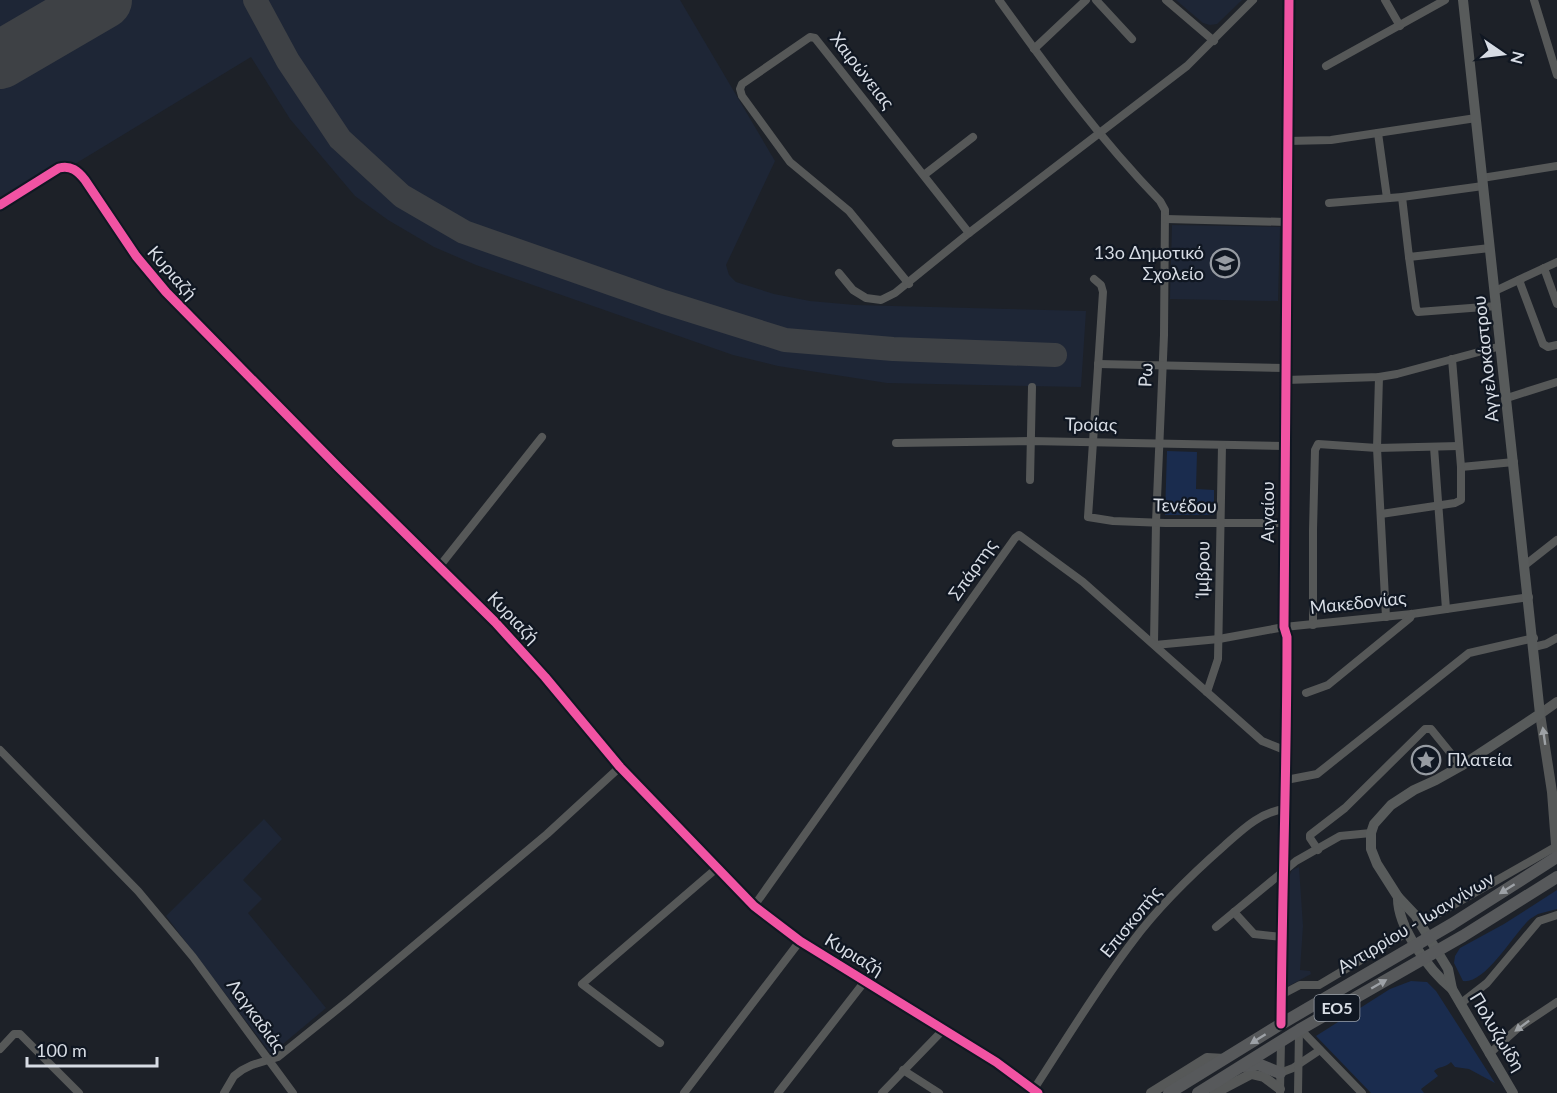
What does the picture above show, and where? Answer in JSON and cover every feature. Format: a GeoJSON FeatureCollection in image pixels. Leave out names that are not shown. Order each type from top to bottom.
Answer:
{"type":"FeatureCollection","features":[{"type":"Feature","properties":{"kind":"main road","name":"Αγγελοκάστρου"},"geometry":{"type":"LineString","coordinates":[[1463,0],[1540,714]]}},
{"type":"Feature","properties":{"kind":"main road"},"geometry":{"type":"LineString","coordinates":[[1452,989],[1450,974],[1420,924],[1411,910],[1398,897],[1377,864],[1371,849],[1371,833],[1379,815],[1390,805],[1461,766],[1540,714]]}},
{"type":"Feature","properties":{"kind":"main road","name":"Αντιρρίου - Ιωαννίνων"},"geometry":{"type":"LineString","coordinates":[[1169,1093],[1281,1024],[1417,946],[1557,852]]}},
{"type":"Feature","properties":{"kind":"main road","name":"Αντιρρίου - Ιωαννίνων"},"geometry":{"type":"LineString","coordinates":[[1198,1093],[1281,1041],[1436,952],[1557,877]]}},
{"type":"Feature","properties":{"kind":"main road"},"geometry":{"type":"LineString","coordinates":[[1398,897],[1398,907],[1408,932],[1437,976],[1452,989]]}},
{"type":"Feature","properties":{"kind":"main road","name":"Πολυζωίδη"},"geometry":{"type":"LineString","coordinates":[[1452,989],[1513,1093]]}},
{"type":"Feature","properties":{"kind":"main road"},"geometry":{"type":"LineString","coordinates":[[1239,1068],[1248,1064],[1258,1065],[1280,1073]]}},
{"type":"Feature","properties":{"kind":"street","name":"Ρω"},"geometry":{"type":"LineString","coordinates":[[999,0],[1099,132],[1160,201],[1165,210],[1156,522],[1155,644]]}},
{"type":"Feature","properties":{"kind":"street"},"geometry":{"type":"LineString","coordinates":[[1034,49],[1086,0]]}},
{"type":"Feature","properties":{"kind":"street"},"geometry":{"type":"LineString","coordinates":[[1096,0],[1132,39]]}},
{"type":"Feature","properties":{"kind":"street"},"geometry":{"type":"LineString","coordinates":[[1166,0],[1214,41]]}},
{"type":"Feature","properties":{"kind":"street"},"geometry":{"type":"LineString","coordinates":[[838,273],[859,295],[875,300],[891,296],[1099,132],[1171,79],[1214,41],[1253,0]]}},
{"type":"Feature","properties":{"kind":"street","name":"Αιγαίου"},"geometry":{"type":"LineString","coordinates":[[1281,1024],[1282,873],[1287,751],[1287,637],[1284,627],[1289,0]]}},
{"type":"Feature","properties":{"kind":"street"},"geometry":{"type":"LineString","coordinates":[[1385,0],[1400,26]]}},
{"type":"Feature","properties":{"kind":"street"},"geometry":{"type":"LineString","coordinates":[[1326,66],[1445,0]]}},
{"type":"Feature","properties":{"kind":"street"},"geometry":{"type":"LineString","coordinates":[[1534,0],[1557,75]]}},
{"type":"Feature","properties":{"kind":"street","name":"Χαιρώνειας"},"geometry":{"type":"LineString","coordinates":[[909,284],[849,210],[824,192],[790,162],[742,96],[740,86],[810,37],[815,38],[969,233]]}},
{"type":"Feature","properties":{"kind":"street"},"geometry":{"type":"LineString","coordinates":[[1288,141],[1331,140],[1476,118]]}},
{"type":"Feature","properties":{"kind":"street"},"geometry":{"type":"LineString","coordinates":[[1378,133],[1388,198]]}},
{"type":"Feature","properties":{"kind":"street"},"geometry":{"type":"LineString","coordinates":[[924,175],[974,137]]}},
{"type":"Feature","properties":{"kind":"street"},"geometry":{"type":"LineString","coordinates":[[1329,203],[1402,197],[1557,166]]}},
{"type":"Feature","properties":{"kind":"street","name":"Κυριαζή"},"geometry":{"type":"LineString","coordinates":[[0,205],[59,168],[68,167],[77,171],[136,256],[166,292],[490,618],[545,677],[621,767],[754,906],[800,941],[996,1062],[1036,1091]]}},
{"type":"Feature","properties":{"kind":"street"},"geometry":{"type":"LineString","coordinates":[[1402,197],[1418,312],[1497,306]]}},
{"type":"Feature","properties":{"kind":"street"},"geometry":{"type":"LineString","coordinates":[[1166,219],[1287,222]]}},
{"type":"Feature","properties":{"kind":"street"},"geometry":{"type":"LineString","coordinates":[[1409,257],[1490,248]]}},
{"type":"Feature","properties":{"kind":"street"},"geometry":{"type":"LineString","coordinates":[[1495,291],[1557,262]]}},
{"type":"Feature","properties":{"kind":"street"},"geometry":{"type":"LineString","coordinates":[[1544,268],[1557,304]]}},
{"type":"Feature","properties":{"kind":"street"},"geometry":{"type":"LineString","coordinates":[[1092,441],[1103,292],[1101,285],[1094,279]]}},
{"type":"Feature","properties":{"kind":"street"},"geometry":{"type":"LineString","coordinates":[[1519,280],[1543,344],[1548,347],[1557,345]]}},
{"type":"Feature","properties":{"kind":"street"},"geometry":{"type":"LineString","coordinates":[[1286,380],[1379,377],[1501,346]]}},
{"type":"Feature","properties":{"kind":"street"},"geometry":{"type":"LineString","coordinates":[[1381,514],[1461,501],[1461,467],[1452,359]]}},
{"type":"Feature","properties":{"kind":"street"},"geometry":{"type":"LineString","coordinates":[[1098,364],[1286,368]]}},
{"type":"Feature","properties":{"kind":"street"},"geometry":{"type":"LineString","coordinates":[[1379,377],[1377,448],[1386,617]]}},
{"type":"Feature","properties":{"kind":"street"},"geometry":{"type":"LineString","coordinates":[[1507,398],[1557,382]]}},
{"type":"Feature","properties":{"kind":"street"},"geometry":{"type":"LineString","coordinates":[[1030,480],[1032,387]]}},
{"type":"Feature","properties":{"kind":"street"},"geometry":{"type":"LineString","coordinates":[[439,567],[542,437]]}},
{"type":"Feature","properties":{"kind":"street","name":"Τροίας"},"geometry":{"type":"LineString","coordinates":[[896,443],[1092,441],[1285,446]]}},
{"type":"Feature","properties":{"kind":"street","name":"Τενέδου"},"geometry":{"type":"LineString","coordinates":[[1092,441],[1087,513],[1090,518],[1113,521],[1285,523]]}},
{"type":"Feature","properties":{"kind":"street"},"geometry":{"type":"LineString","coordinates":[[1313,625],[1312,530],[1316,448],[1320,444],[1377,448],[1459,446]]}},
{"type":"Feature","properties":{"kind":"street","name":"Ίμβρου"},"geometry":{"type":"LineString","coordinates":[[1208,692],[1217,666],[1219,639],[1222,445]]}},
{"type":"Feature","properties":{"kind":"street"},"geometry":{"type":"LineString","coordinates":[[1434,447],[1446,609]]}},
{"type":"Feature","properties":{"kind":"street"},"geometry":{"type":"LineString","coordinates":[[1461,467],[1514,462]]}},
{"type":"Feature","properties":{"kind":"street","name":"Σπάρτης"},"geometry":{"type":"LineString","coordinates":[[754,906],[1017,536],[1023,537],[1083,582],[1262,741],[1287,751]]}},
{"type":"Feature","properties":{"kind":"street"},"geometry":{"type":"LineString","coordinates":[[1525,566],[1557,540]]}},
{"type":"Feature","properties":{"kind":"street","name":"Μακεδονίας"},"geometry":{"type":"LineString","coordinates":[[1155,644],[1219,639],[1284,627],[1412,614],[1529,597]]}},
{"type":"Feature","properties":{"kind":"street"},"geometry":{"type":"LineString","coordinates":[[1306,693],[1328,685],[1412,614]]}},
{"type":"Feature","properties":{"kind":"street"},"geometry":{"type":"LineString","coordinates":[[1286,780],[1317,774],[1469,653],[1534,643],[1546,644],[1557,638]]}},
{"type":"Feature","properties":{"kind":"street"},"geometry":{"type":"LineString","coordinates":[[1420,924],[1557,852],[1554,790],[1540,714],[1557,702]]}},
{"type":"Feature","properties":{"kind":"street"},"geometry":{"type":"LineString","coordinates":[[1318,850],[1310,835],[1345,808],[1425,729],[1431,729],[1461,766]]}},
{"type":"Feature","properties":{"kind":"street","name":"Λαγκαδιάς"},"geometry":{"type":"LineString","coordinates":[[0,750],[138,891],[193,957],[293,1093]]}},
{"type":"Feature","properties":{"kind":"street"},"geometry":{"type":"LineString","coordinates":[[224,1093],[234,1077],[242,1070],[282,1054],[349,1000],[547,834],[621,767]]}},
{"type":"Feature","properties":{"kind":"street","name":"Επισκοπής"},"geometry":{"type":"LineString","coordinates":[[1036,1091],[1122,956],[1169,900],[1200,867],[1249,824],[1272,811],[1285,808]]}},
{"type":"Feature","properties":{"kind":"street"},"geometry":{"type":"LineString","coordinates":[[1216,927],[1296,861],[1340,836],[1371,833]]}},
{"type":"Feature","properties":{"kind":"street"},"geometry":{"type":"LineString","coordinates":[[660,1043],[582,984],[717,868]]}},
{"type":"Feature","properties":{"kind":"street"},"geometry":{"type":"LineString","coordinates":[[1234,912],[1254,934],[1282,938]]}},
{"type":"Feature","properties":{"kind":"street"},"geometry":{"type":"LineString","coordinates":[[1460,1004],[1487,983],[1539,921],[1557,915]]}},
{"type":"Feature","properties":{"kind":"street"},"geometry":{"type":"LineString","coordinates":[[1281,995],[1300,985],[1319,985],[1408,932]]}},
{"type":"Feature","properties":{"kind":"street"},"geometry":{"type":"LineString","coordinates":[[684,1093],[800,941]]}},
{"type":"Feature","properties":{"kind":"street"},"geometry":{"type":"LineString","coordinates":[[778,1093],[865,981]]}},
{"type":"Feature","properties":{"kind":"street"},"geometry":{"type":"LineString","coordinates":[[1489,1054],[1518,1028],[1557,1002]]}},
{"type":"Feature","properties":{"kind":"street"},"geometry":{"type":"LineString","coordinates":[[882,1093],[944,1029]]}},
{"type":"Feature","properties":{"kind":"street"},"geometry":{"type":"LineString","coordinates":[[1300,1030],[1362,1093]]}},
{"type":"Feature","properties":{"kind":"street"},"geometry":{"type":"LineString","coordinates":[[1298,1093],[1300,1030]]}},
{"type":"Feature","properties":{"kind":"street"},"geometry":{"type":"LineString","coordinates":[[0,1049],[14,1034],[20,1034],[79,1093]]}},
{"type":"Feature","properties":{"kind":"street"},"geometry":{"type":"LineString","coordinates":[[1280,1091],[1281,1041]]}},
{"type":"Feature","properties":{"kind":"street"},"geometry":{"type":"LineString","coordinates":[[1280,1073],[1298,1065],[1320,1050]]}},
{"type":"Feature","properties":{"kind":"street"},"geometry":{"type":"LineString","coordinates":[[1151,1093],[1207,1058],[1225,1059]]}},
{"type":"Feature","properties":{"kind":"street"},"geometry":{"type":"LineString","coordinates":[[903,1070],[939,1093]]}},
{"type":"Feature","properties":{"kind":"street"},"geometry":{"type":"LineString","coordinates":[[1215,1093],[1251,1074],[1264,1077],[1280,1091]]}},
{"type":"Feature","properties":{"kind":"shaded area"},"geometry":{"type":"Polygon","coordinates":[[[0,0],[680,0],[775,161],[726,265],[729,275],[736,282],[774,294],[810,301],[855,305],[1086,311],[1081,387],[887,383],[778,366],[733,355],[476,265],[434,247],[388,220],[355,196],[290,119],[251,57],[70,167],[0,205],[0,0]]]}},
{"type":"Feature","properties":{"kind":"shaded area"},"geometry":{"type":"Polygon","coordinates":[[[1176,0],[1242,0],[1217,24],[1210,25],[1203,23],[1176,0]]]}},
{"type":"Feature","properties":{"kind":"shaded area","name":"13ο Δημοτικό Σχολείο"},"geometry":{"type":"Polygon","coordinates":[[[1172,225],[1280,227],[1278,301],[1170,299],[1172,225]]]}},
{"type":"Feature","properties":{"kind":"shaded area"},"geometry":{"type":"Polygon","coordinates":[[[1167,451],[1197,452],[1196,489],[1214,490],[1214,515],[1165,515],[1167,451]]]}},
{"type":"Feature","properties":{"kind":"shaded area"},"geometry":{"type":"Polygon","coordinates":[[[264,819],[282,839],[243,880],[262,899],[248,913],[326,1008],[271,1054],[166,916],[264,819]]]}},
{"type":"Feature","properties":{"kind":"shaded area"},"geometry":{"type":"Polygon","coordinates":[[[1299,867],[1303,926],[1300,970],[1310,971],[1311,974],[1285,988],[1288,879],[1292,870],[1299,867]]]}},
{"type":"Feature","properties":{"kind":"shaded area"},"geometry":{"type":"Polygon","coordinates":[[[1557,890],[1557,909],[1538,914],[1530,919],[1481,975],[1472,980],[1463,981],[1454,963],[1460,948],[1504,924],[1557,890]]]}},
{"type":"Feature","properties":{"kind":"shaded area"},"geometry":{"type":"Polygon","coordinates":[[[1411,981],[1427,982],[1436,991],[1495,1083],[1469,1069],[1455,1067],[1451,1062],[1434,1071],[1438,1076],[1421,1089],[1424,1093],[1371,1093],[1316,1036],[1390,989],[1411,981]]]}},
{"type":"Feature","properties":{"kind":"taxiway"},"geometry":{"type":"LineString","coordinates":[[255,0],[288,61],[340,139],[402,196],[464,232],[664,302],[785,340],[893,349],[1055,355]]}},
{"type":"Feature","properties":{"kind":"runway"},"geometry":{"type":"LineString","coordinates":[[0,60],[103,0]]}},
{"type":"Feature","properties":{"kind":"cycle path"},"geometry":{"type":"LineString","coordinates":[[1281,1024],[1287,685],[1287,637],[1284,627],[1289,0]]}},
{"type":"Feature","properties":{"kind":"cycle path"},"geometry":{"type":"LineString","coordinates":[[0,205],[59,168],[67,167],[77,171],[136,256],[166,292],[495,622],[545,677],[620,767],[754,906],[800,941],[996,1062],[1038,1093]]}},
{"type":"Feature","properties":{"kind":"place","name":"13ο Δημοτικό Σχολείο"},"geometry":{"type":"Point","coordinates":[1225,263]}},
{"type":"Feature","properties":{"kind":"place","name":"Πλατεία"},"geometry":{"type":"Point","coordinates":[1426,760]}}]}
